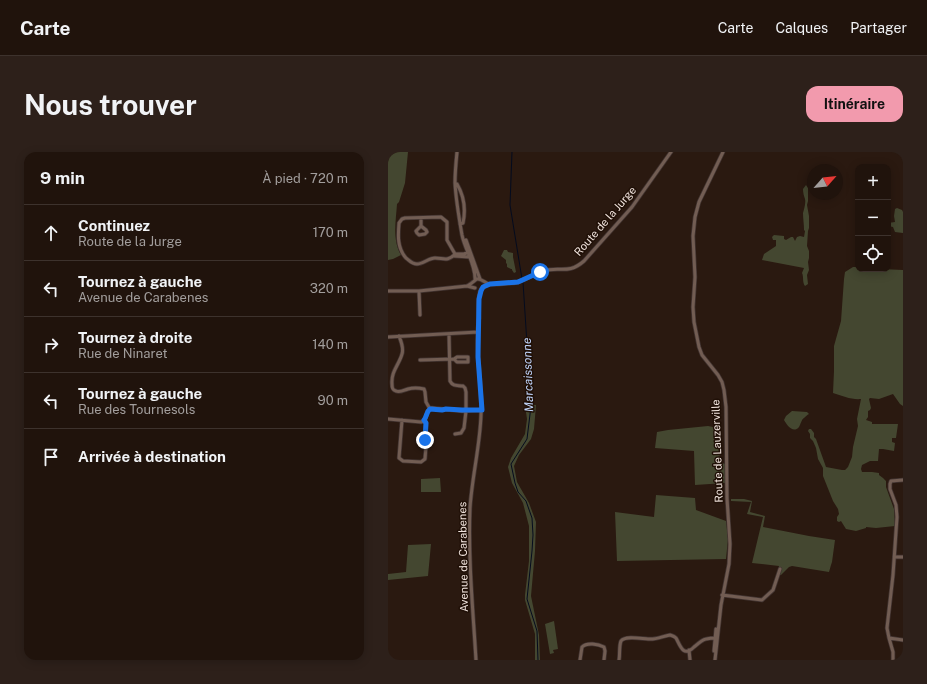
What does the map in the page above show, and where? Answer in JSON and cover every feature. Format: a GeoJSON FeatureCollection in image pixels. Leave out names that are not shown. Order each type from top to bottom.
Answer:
{"type":"FeatureCollection","features":[{"type":"Feature","properties":{"kind":"street"},"geometry":{"type":"LineString","coordinates":[[457,152],[455,184],[460,224],[474,272],[473,287],[475,289]]}},
{"type":"Feature","properties":{"kind":"street","name":"Route de la Jurge"},"geometry":{"type":"LineString","coordinates":[[482,288],[490,284],[520,282],[543,271],[568,270],[580,264],[632,206],[671,152]]}},
{"type":"Feature","properties":{"kind":"street","name":"Route de Lauzerville"},"geometry":{"type":"LineString","coordinates":[[714,660],[715,640],[722,595],[729,564],[730,544],[726,412],[722,382],[702,355],[696,334],[693,311],[696,276],[693,236],[695,217],[699,202],[723,152]]}},
{"type":"Feature","properties":{"kind":"street"},"geometry":{"type":"LineString","coordinates":[[455,184],[457,184],[459,188],[464,205],[464,217],[462,223],[460,224]]}},
{"type":"Feature","properties":{"kind":"street"},"geometry":{"type":"LineString","coordinates":[[454,255],[448,240],[447,222],[441,217],[405,218],[398,223],[400,248],[411,263],[418,264],[434,258],[448,259],[454,255],[469,255]]}},
{"type":"Feature","properties":{"kind":"street"},"geometry":{"type":"LineString","coordinates":[[421,218],[421,226]]}},
{"type":"Feature","properties":{"kind":"street"},"geometry":{"type":"LineString","coordinates":[[467,286],[479,290],[482,288],[484,283],[481,280],[469,255]]}},
{"type":"Feature","properties":{"kind":"street"},"geometry":{"type":"LineString","coordinates":[[388,291],[419,291],[467,286],[481,280]]}},
{"type":"Feature","properties":{"kind":"street","name":"Route de la Jurge"},"geometry":{"type":"LineString","coordinates":[[481,280],[490,284]]}},
{"type":"Feature","properties":{"kind":"street","name":"Avenue de Carabenes"},"geometry":{"type":"LineString","coordinates":[[479,299],[482,288]]}},
{"type":"Feature","properties":{"kind":"street","name":"Avenue de Carabenes"},"geometry":{"type":"LineString","coordinates":[[475,289],[478,293],[479,299],[478,357]]}},
{"type":"Feature","properties":{"kind":"street"},"geometry":{"type":"LineString","coordinates":[[419,291],[420,315]]}},
{"type":"Feature","properties":{"kind":"street","name":"Avenue de Carabenes"},"geometry":{"type":"LineString","coordinates":[[476,660],[470,561],[470,519],[472,488],[482,410],[478,357],[479,318]]}},
{"type":"Feature","properties":{"kind":"street"},"geometry":{"type":"LineString","coordinates":[[388,336],[478,332]]}},
{"type":"Feature","properties":{"kind":"street"},"geometry":{"type":"LineString","coordinates":[[449,334],[450,383],[452,385],[462,385],[465,388],[466,410],[463,430],[461,433],[455,434]]}},
{"type":"Feature","properties":{"kind":"street"},"geometry":{"type":"LineString","coordinates":[[399,336],[402,343],[403,353],[392,378],[393,389],[397,392],[421,388],[425,392],[426,402],[430,409]]}},
{"type":"Feature","properties":{"kind":"street"},"geometry":{"type":"LineString","coordinates":[[420,360],[454,360]]}},
{"type":"Feature","properties":{"kind":"street"},"geometry":{"type":"LineString","coordinates":[[430,409],[482,410]]}},
{"type":"Feature","properties":{"kind":"street"},"geometry":{"type":"LineString","coordinates":[[402,420],[399,458],[403,461],[421,462],[425,459],[426,446],[426,423],[424,420],[430,409]]}},
{"type":"Feature","properties":{"kind":"street"},"geometry":{"type":"LineString","coordinates":[[388,419],[421,422],[424,420]]}},
{"type":"Feature","properties":{"kind":"street"},"geometry":{"type":"LineString","coordinates":[[893,660],[893,652],[887,628],[894,575],[897,517],[890,484],[893,481],[903,480]]}},
{"type":"Feature","properties":{"kind":"street"},"geometry":{"type":"LineString","coordinates":[[895,557],[903,557]]}},
{"type":"Feature","properties":{"kind":"street"},"geometry":{"type":"LineString","coordinates":[[722,595],[762,600],[773,590],[780,569]]}},
{"type":"Feature","properties":{"kind":"street"},"geometry":{"type":"LineString","coordinates":[[619,660],[621,642],[625,638],[650,639],[670,635],[675,638],[685,651],[692,649],[701,641],[706,639],[715,640]]}},
{"type":"Feature","properties":{"kind":"street"},"geometry":{"type":"LineString","coordinates":[[889,638],[903,640]]}},
{"type":"Feature","properties":{"kind":"street"},"geometry":{"type":"LineString","coordinates":[[580,660],[582,647],[587,644],[603,646],[605,649],[604,660]]}},
{"type":"Feature","properties":{"kind":"street"},"geometry":{"type":"LineString","coordinates":[[690,650],[690,660]]}},
{"type":"Feature","properties":{"kind":"green space"},"geometry":{"type":"Polygon","coordinates":[[[388,152],[408,152],[405,183],[397,204],[395,223],[396,243],[401,255],[388,260],[388,152]]]}},
{"type":"Feature","properties":{"kind":"green space"},"geometry":{"type":"Polygon","coordinates":[[[806,185],[809,216],[807,246],[809,251],[809,270],[807,275],[808,284],[805,286],[802,273],[804,268],[762,260],[764,254],[776,246],[776,240],[773,240],[772,237],[774,235],[784,236],[784,239],[786,240],[793,237],[795,241],[797,237],[804,237],[805,231],[803,213],[805,201],[803,189],[806,185]]]}},
{"type":"Feature","properties":{"kind":"green space"},"geometry":{"type":"Polygon","coordinates":[[[897,208],[903,212],[903,233],[895,232],[893,227],[891,227],[891,223],[895,222],[895,209],[897,208]]]}},
{"type":"Feature","properties":{"kind":"green space"},"geometry":{"type":"Polygon","coordinates":[[[504,250],[513,253],[516,272],[514,273],[512,269],[507,267],[506,260],[501,256],[504,250]]]}},
{"type":"Feature","properties":{"kind":"green space"},"geometry":{"type":"Polygon","coordinates":[[[853,267],[855,267],[855,272],[891,272],[891,269],[903,270],[903,406],[893,394],[879,399],[870,398],[871,408],[868,411],[868,417],[866,420],[872,422],[872,424],[898,424],[896,438],[892,438],[892,442],[895,443],[894,451],[879,449],[878,461],[870,461],[862,465],[861,469],[862,472],[879,473],[879,475],[886,481],[886,487],[894,509],[895,526],[876,528],[866,527],[856,531],[846,529],[841,521],[837,521],[839,514],[838,509],[833,501],[823,476],[823,468],[818,459],[816,448],[808,431],[811,429],[814,433],[814,437],[826,467],[845,470],[848,467],[852,457],[858,426],[857,419],[861,399],[833,393],[834,346],[841,321],[845,272],[853,267]]]}},
{"type":"Feature","properties":{"kind":"green space"},"geometry":{"type":"Polygon","coordinates":[[[528,404],[536,405],[534,429],[531,439],[519,455],[514,466],[517,482],[529,503],[536,522],[531,596],[539,635],[540,660],[535,660],[535,634],[525,600],[529,561],[529,526],[523,503],[512,483],[508,467],[511,458],[525,434],[528,404]]]}},
{"type":"Feature","properties":{"kind":"green space"},"geometry":{"type":"Polygon","coordinates":[[[792,411],[807,412],[809,414],[802,420],[799,427],[795,430],[790,428],[784,420],[792,411]]]}},
{"type":"Feature","properties":{"kind":"green space"},"geometry":{"type":"Polygon","coordinates":[[[708,426],[713,427],[716,430],[720,459],[722,463],[725,464],[725,483],[695,485],[694,451],[655,448],[657,432],[708,426]]]}},
{"type":"Feature","properties":{"kind":"green space"},"geometry":{"type":"Polygon","coordinates":[[[440,478],[441,492],[421,492],[421,479],[440,478]]]}},
{"type":"Feature","properties":{"kind":"green space"},"geometry":{"type":"Polygon","coordinates":[[[656,495],[695,498],[696,510],[726,521],[728,539],[726,559],[617,561],[615,512],[654,517],[656,495]]]}},
{"type":"Feature","properties":{"kind":"green space"},"geometry":{"type":"Polygon","coordinates":[[[731,499],[744,499],[752,501],[750,512],[765,516],[763,527],[835,540],[829,572],[792,566],[781,575],[777,574],[779,566],[752,563],[763,517],[747,514],[751,502],[731,501],[731,499]]]}},
{"type":"Feature","properties":{"kind":"green space"},"geometry":{"type":"Polygon","coordinates":[[[431,544],[428,576],[388,580],[388,574],[406,572],[408,545],[431,544]]]}},
{"type":"Feature","properties":{"kind":"green space"},"geometry":{"type":"Polygon","coordinates":[[[554,621],[558,649],[553,650],[554,653],[550,654],[545,624],[554,621]]]}},
{"type":"Feature","properties":{"kind":"waterway","name":"Marcaissonne"},"geometry":{"type":"LineString","coordinates":[[512,152],[510,205],[522,279]]}},
{"type":"Feature","properties":{"kind":"waterway","name":"Marcaissonne"},"geometry":{"type":"LineString","coordinates":[[523,282],[531,406],[527,439],[511,464],[518,492],[526,501],[532,518],[533,535],[527,599],[537,631],[538,660]]}},
{"type":"Feature","properties":{"kind":"route"},"geometry":{"type":"LineString","coordinates":[[425,440],[426,423],[424,420],[428,410],[433,408],[442,410],[482,410],[478,369],[479,299],[481,289],[490,284],[518,282],[540,272]]}}]}
